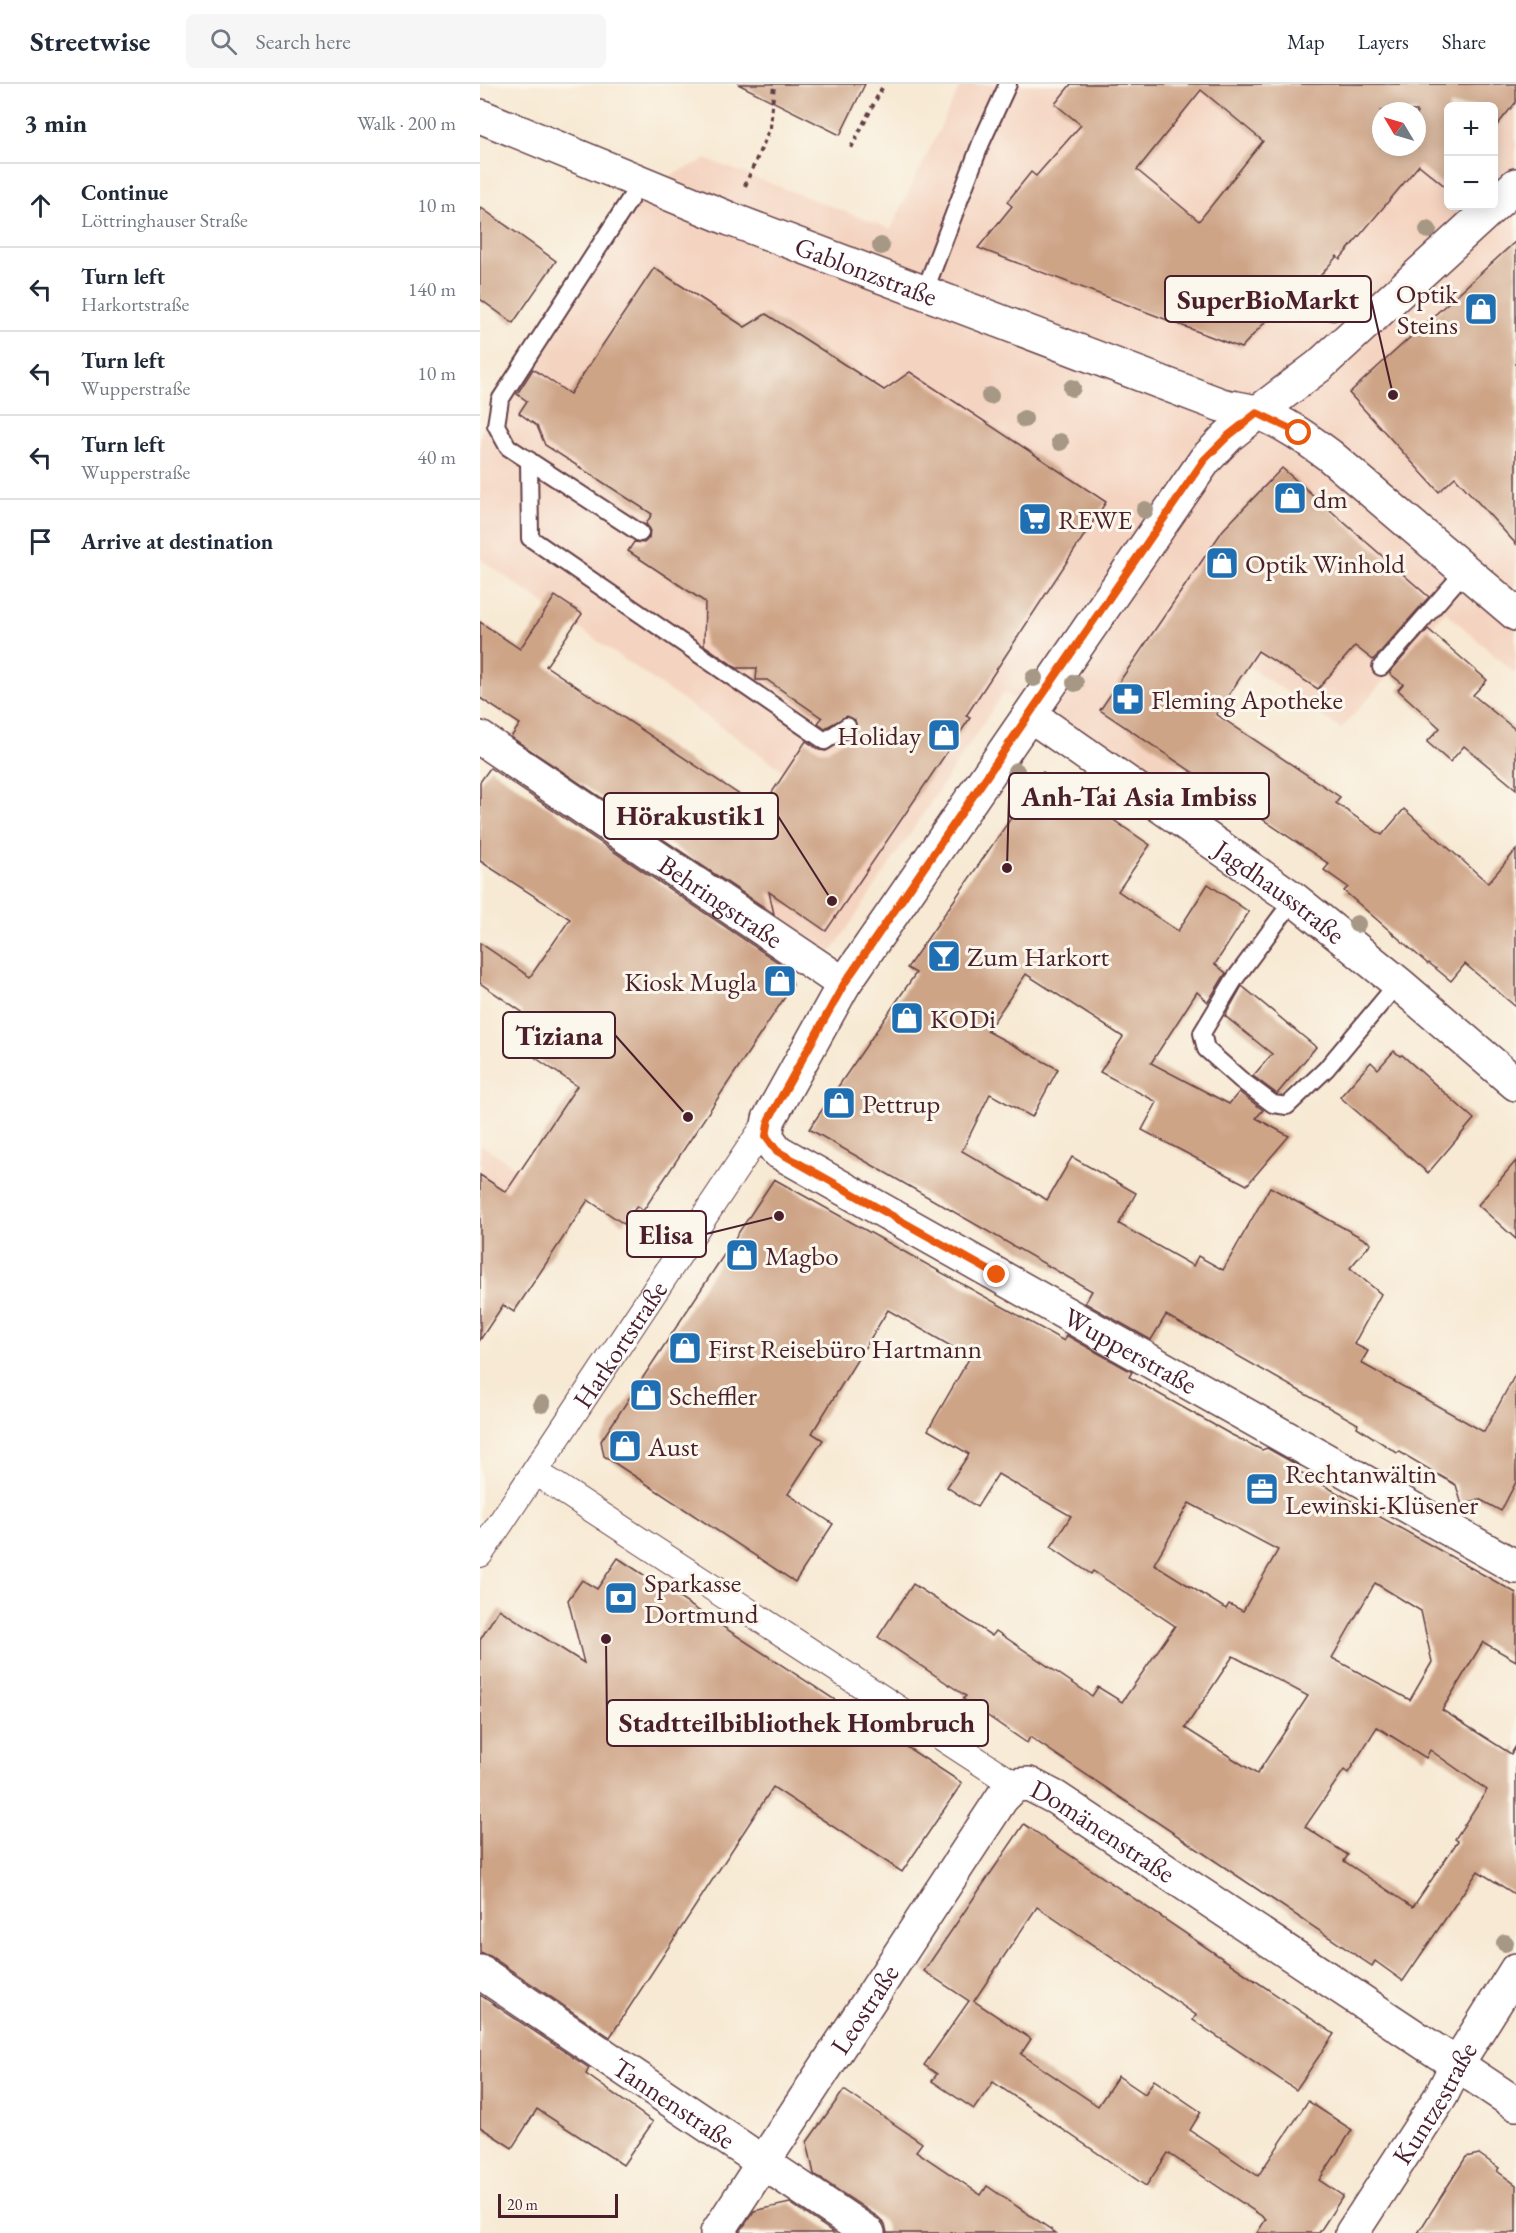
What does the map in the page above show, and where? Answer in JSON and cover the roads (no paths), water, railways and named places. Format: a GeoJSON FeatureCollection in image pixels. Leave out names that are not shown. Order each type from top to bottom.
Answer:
{"type":"FeatureCollection","features":[{"type":"Feature","properties":{"kind":"street","name":"Gablonzstraße"},"geometry":{"type":"LineString","coordinates":[[480,116],[730,219],[1221,405],[1257,413],[1299,433],[1329,454],[1514,610]]}},
{"type":"Feature","properties":{"kind":"street","name":"Harkortstraße"},"geometry":{"type":"LineString","coordinates":[[480,1554],[769,1119],[844,984],[1204,460],[1228,436],[1319,366],[1516,185]]}},
{"type":"Feature","properties":{"kind":"street","name":"Jagdhausstraße"},"geometry":{"type":"LineString","coordinates":[[1030,715],[1294,899],[1398,983],[1516,1084]]}},
{"type":"Feature","properties":{"kind":"street","name":"Behringstraße"},"geometry":{"type":"LineString","coordinates":[[480,738],[844,984]]}},
{"type":"Feature","properties":{"kind":"street","name":"Wupperstraße"},"geometry":{"type":"LineString","coordinates":[[769,1119],[766,1136],[777,1151],[1516,1567]]}},
{"type":"Feature","properties":{"kind":"street","name":"Domänenstraße"},"geometry":{"type":"LineString","coordinates":[[535,1472],[1015,1785],[1029,1784],[1056,1798],[1516,2104]]}},
{"type":"Feature","properties":{"kind":"street","name":"Leostraße"},"geometry":{"type":"LineString","coordinates":[[717,2233],[1002,1798],[1015,1785]]}},
{"type":"Feature","properties":{"kind":"street","name":"Kuntzestraße"},"geometry":{"type":"LineString","coordinates":[[1352,2233],[1441,2096],[1457,2064],[1516,1970]]}},
{"type":"Feature","properties":{"kind":"street","name":"Tannenstraße"},"geometry":{"type":"LineString","coordinates":[[480,1972],[868,2233]]}},
{"type":"Feature","properties":{"kind":"lane"},"geometry":{"type":"LineString","coordinates":[[924,293],[981,143],[1008,84]]}},
{"type":"Feature","properties":{"kind":"lane"},"geometry":{"type":"LineString","coordinates":[[640,533],[508,447],[496,425],[500,400],[641,182]]}},
{"type":"Feature","properties":{"kind":"lane"},"geometry":{"type":"LineString","coordinates":[[529,460],[530,538],[825,741],[847,726]]}},
{"type":"Feature","properties":{"kind":"lane"},"geometry":{"type":"LineString","coordinates":[[1381,667],[1465,571]]}},
{"type":"Feature","properties":{"kind":"lane"},"geometry":{"type":"LineString","coordinates":[[1294,899],[1233,980],[1202,1033],[1206,1049],[1241,1080],[1273,1104],[1287,1106],[1326,1069],[1398,983]]}},
{"type":"Feature","properties":{"kind":"place","name":"Optik Steins"},"geometry":{"type":"Point","coordinates":[1481,309]}},
{"type":"Feature","properties":{"kind":"place","name":"SuperBioMarkt"},"geometry":{"type":"Point","coordinates":[1393,395]}},
{"type":"Feature","properties":{"kind":"place","name":"dm"},"geometry":{"type":"Point","coordinates":[1290,498]}},
{"type":"Feature","properties":{"kind":"place","name":"REWE"},"geometry":{"type":"Point","coordinates":[1035,519]}},
{"type":"Feature","properties":{"kind":"place","name":"Optik Winhold"},"geometry":{"type":"Point","coordinates":[1222,563]}},
{"type":"Feature","properties":{"kind":"place","name":"Fleming Apotheke"},"geometry":{"type":"Point","coordinates":[1128,699]}},
{"type":"Feature","properties":{"kind":"place","name":"Holiday"},"geometry":{"type":"Point","coordinates":[944,735]}},
{"type":"Feature","properties":{"kind":"place","name":"Anh-Tai Asia Imbiss"},"geometry":{"type":"Point","coordinates":[1007,868]}},
{"type":"Feature","properties":{"kind":"place","name":"Hörakustik1"},"geometry":{"type":"Point","coordinates":[832,901]}},
{"type":"Feature","properties":{"kind":"place","name":"Zum Harkort"},"geometry":{"type":"Point","coordinates":[944,956]}},
{"type":"Feature","properties":{"kind":"place","name":"Kiosk Mugla"},"geometry":{"type":"Point","coordinates":[780,981]}},
{"type":"Feature","properties":{"kind":"place","name":"KODi"},"geometry":{"type":"Point","coordinates":[907,1018]}},
{"type":"Feature","properties":{"kind":"place","name":"Pettrup"},"geometry":{"type":"Point","coordinates":[839,1103]}},
{"type":"Feature","properties":{"kind":"place","name":"Tiziana"},"geometry":{"type":"Point","coordinates":[688,1117]}},
{"type":"Feature","properties":{"kind":"place","name":"Elisa"},"geometry":{"type":"Point","coordinates":[779,1216]}},
{"type":"Feature","properties":{"kind":"place","name":"Magbo"},"geometry":{"type":"Point","coordinates":[742,1255]}},
{"type":"Feature","properties":{"kind":"place","name":"First Reisebüro Hartmann"},"geometry":{"type":"Point","coordinates":[685,1348]}},
{"type":"Feature","properties":{"kind":"place","name":"Scheffler"},"geometry":{"type":"Point","coordinates":[646,1395]}},
{"type":"Feature","properties":{"kind":"place","name":"Aust"},"geometry":{"type":"Point","coordinates":[625,1446]}},
{"type":"Feature","properties":{"kind":"place","name":"Rechtanwältin Lewinski-Klüsener"},"geometry":{"type":"Point","coordinates":[1262,1489]}},
{"type":"Feature","properties":{"kind":"place","name":"Sparkasse Dortmund"},"geometry":{"type":"Point","coordinates":[621,1598]}},
{"type":"Feature","properties":{"kind":"place","name":"Stadtteilbibliothek Hombruch"},"geometry":{"type":"Point","coordinates":[606,1639]}}]}
